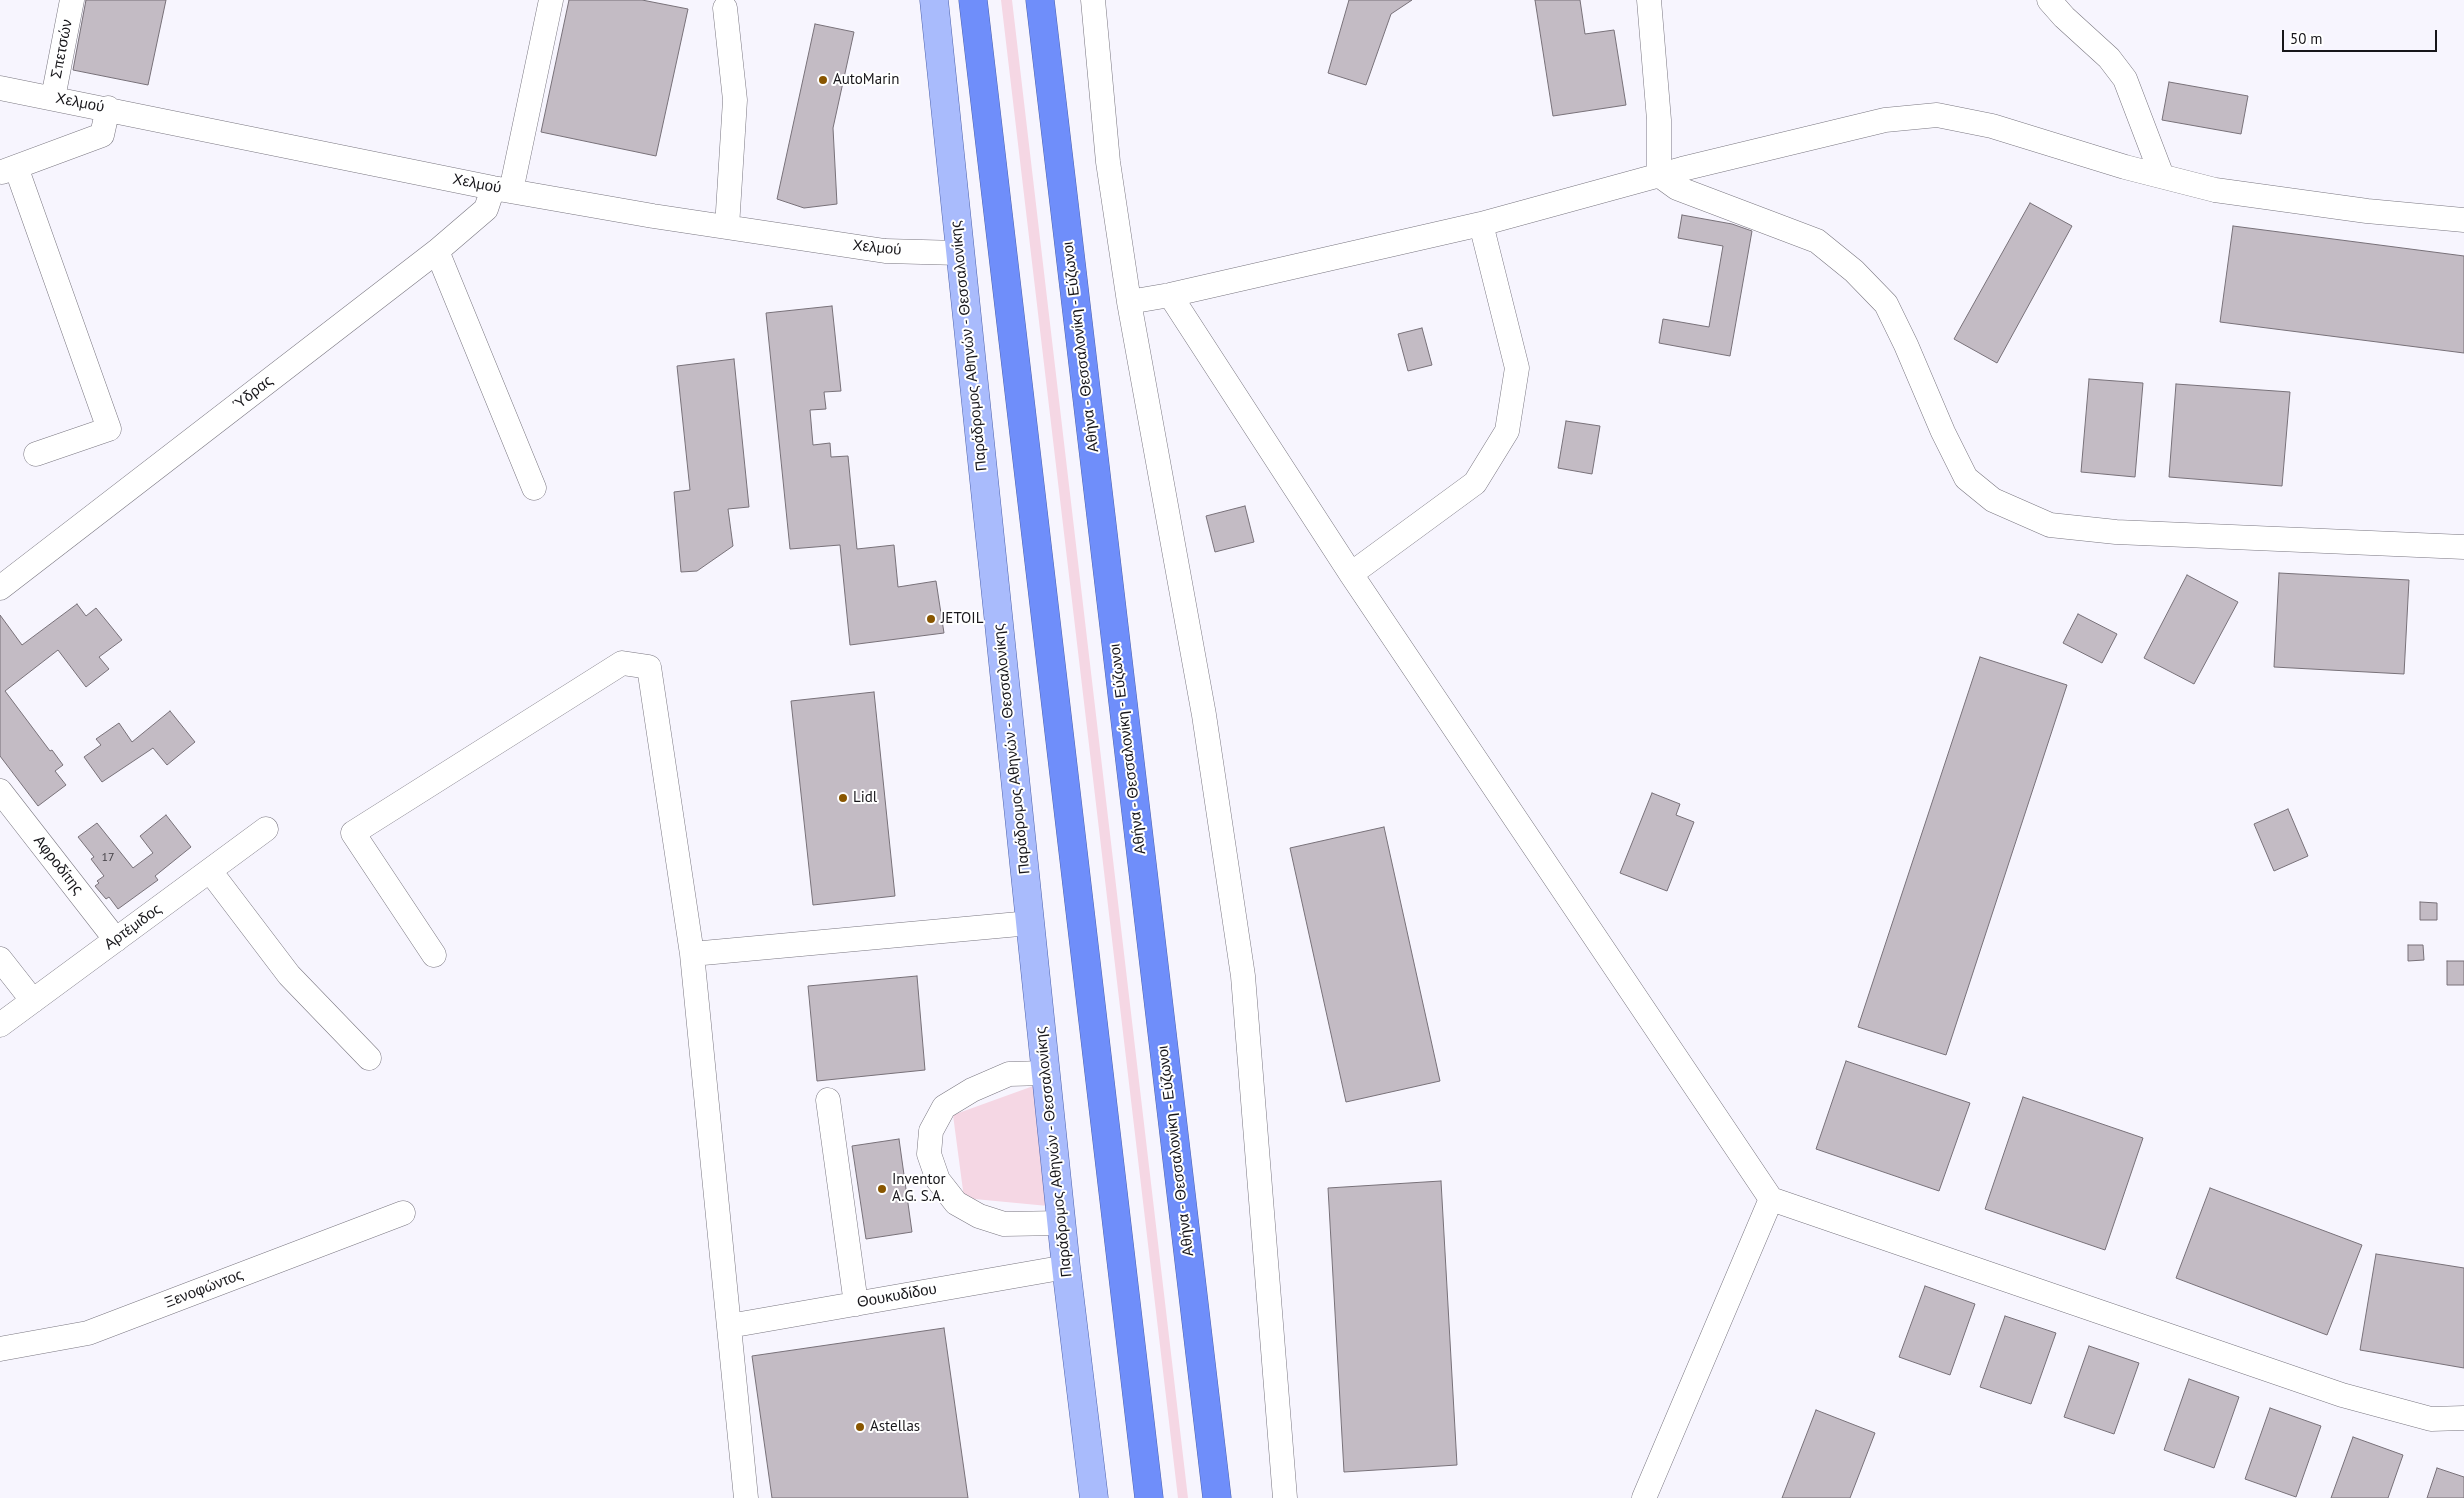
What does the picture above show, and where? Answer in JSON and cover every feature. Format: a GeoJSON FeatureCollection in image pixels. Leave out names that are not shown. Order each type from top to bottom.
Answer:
{"type":"FeatureCollection","features":[{"type":"Feature","properties":{"kind":"highway"},"geometry":{"type":"LineString","coordinates":[[973,0],[1149,1498]]}},
{"type":"Feature","properties":{"kind":"highway","name":"Αθήνα - Θεσσαλονίκη - Εύζωνοι"},"geometry":{"type":"LineString","coordinates":[[1040,0],[1216,1498]]}},
{"type":"Feature","properties":{"kind":"main road","name":"Παράδρομος Αθηνών - Θεσσαλονίκης"},"geometry":{"type":"LineString","coordinates":[[934,0],[1045,1073],[1094,1498]]}},
{"type":"Feature","properties":{"kind":"street","name":"Σπετσών"},"geometry":{"type":"LineString","coordinates":[[52,98],[72,0]]}},
{"type":"Feature","properties":{"kind":"street","name":"Ύδρας"},"geometry":{"type":"LineString","coordinates":[[0,588],[437,251],[486,209],[502,189],[551,0]]}},
{"type":"Feature","properties":{"kind":"street"},"geometry":{"type":"LineString","coordinates":[[1093,0],[1108,162],[1128,302],[1204,715],[1243,976],[1285,1498]]}},
{"type":"Feature","properties":{"kind":"street"},"geometry":{"type":"LineString","coordinates":[[1649,0],[1660,120],[1659,175]]}},
{"type":"Feature","properties":{"kind":"street"},"geometry":{"type":"LineString","coordinates":[[2049,0],[2064,17],[2109,58],[2125,79],[2162,176]]}},
{"type":"Feature","properties":{"kind":"street"},"geometry":{"type":"LineString","coordinates":[[725,8],[735,100],[727,227]]}},
{"type":"Feature","properties":{"kind":"street","name":"Χελμού"},"geometry":{"type":"LineString","coordinates":[[0,88],[108,108],[502,189],[727,227],[886,251],[959,253]]}},
{"type":"Feature","properties":{"kind":"street"},"geometry":{"type":"LineString","coordinates":[[36,454],[109,429],[8,170],[102,135],[108,108]]}},
{"type":"Feature","properties":{"kind":"street"},"geometry":{"type":"LineString","coordinates":[[1128,302],[1170,295],[1481,224],[1659,175],[1885,120],[1937,116],[1992,126],[2215,190],[2367,211],[2464,220]]}},
{"type":"Feature","properties":{"kind":"street"},"geometry":{"type":"LineString","coordinates":[[1659,175],[1677,188],[1817,241],[1854,271],[1886,304],[1906,345],[1943,432],[1966,478],[1993,500],[2050,526],[2116,532],[2464,547]]}},
{"type":"Feature","properties":{"kind":"street"},"geometry":{"type":"LineString","coordinates":[[1351,574],[1475,483],[1507,431],[1517,368],[1481,224]]}},
{"type":"Feature","properties":{"kind":"street"},"geometry":{"type":"LineString","coordinates":[[437,251],[534,488]]}},
{"type":"Feature","properties":{"kind":"street"},"geometry":{"type":"LineString","coordinates":[[1170,295],[1351,574],[1771,1199],[2342,1394],[2431,1419],[2464,1418]]}},
{"type":"Feature","properties":{"kind":"street"},"geometry":{"type":"LineString","coordinates":[[434,955],[353,833],[622,663],[649,667],[692,954],[746,1498]]}},
{"type":"Feature","properties":{"kind":"street","name":"Αφροδίτης"},"geometry":{"type":"LineString","coordinates":[[0,791],[116,940]]}},
{"type":"Feature","properties":{"kind":"street","name":"Αρτέμιδος"},"geometry":{"type":"LineString","coordinates":[[0,1025],[266,829]]}},
{"type":"Feature","properties":{"kind":"street"},"geometry":{"type":"LineString","coordinates":[[210,872],[290,975],[369,1058]]}},
{"type":"Feature","properties":{"kind":"street"},"geometry":{"type":"LineString","coordinates":[[692,954],[1030,923]]}},
{"type":"Feature","properties":{"kind":"street"},"geometry":{"type":"LineString","coordinates":[[0,958],[33,1001]]}},
{"type":"Feature","properties":{"kind":"street"},"geometry":{"type":"LineString","coordinates":[[1045,1073],[1009,1074],[972,1090],[944,1107],[931,1131],[930,1154],[938,1180],[956,1203],[979,1216],[1004,1224],[1062,1223]]}},
{"type":"Feature","properties":{"kind":"street"},"geometry":{"type":"LineString","coordinates":[[828,1100],[856,1304]]}},
{"type":"Feature","properties":{"kind":"street"},"geometry":{"type":"LineString","coordinates":[[1644,1498],[1771,1199]]}},
{"type":"Feature","properties":{"kind":"street","name":"Ξενοφώντος"},"geometry":{"type":"LineString","coordinates":[[0,1349],[88,1333],[403,1213]]}},
{"type":"Feature","properties":{"kind":"street","name":"Θουκυδίδου"},"geometry":{"type":"LineString","coordinates":[[729,1326],[1066,1267]]}},
{"type":"Feature","properties":{"kind":"shaded area"},"geometry":{"type":"Polygon","coordinates":[[[1001,0],[1012,0],[1188,1498],[1178,1498],[1001,0]]]}},
{"type":"Feature","properties":{"kind":"shaded area"},"geometry":{"type":"Polygon","coordinates":[[[1036,1085],[1048,1206],[964,1198],[953,1115],[1036,1085]]]}},
{"type":"Feature","properties":{"kind":"building"},"geometry":{"type":"Polygon","coordinates":[[[86,0],[166,0],[148,85],[73,70],[86,0]]]}},
{"type":"Feature","properties":{"kind":"building"},"geometry":{"type":"Polygon","coordinates":[[[569,0],[642,0],[688,9],[656,156],[541,132],[569,0]]]}},
{"type":"Feature","properties":{"kind":"building"},"geometry":{"type":"Polygon","coordinates":[[[1349,0],[1412,0],[1391,14],[1366,85],[1328,73],[1349,0]]]}},
{"type":"Feature","properties":{"kind":"building"},"geometry":{"type":"Polygon","coordinates":[[[1535,0],[1580,0],[1585,34],[1614,30],[1626,105],[1553,116],[1535,0]]]}},
{"type":"Feature","properties":{"kind":"building","name":"AutoMarin"},"geometry":{"type":"Polygon","coordinates":[[[815,24],[854,32],[833,128],[837,204],[804,208],[777,199],[815,24]]]}},
{"type":"Feature","properties":{"kind":"building"},"geometry":{"type":"Polygon","coordinates":[[[2169,82],[2248,96],[2241,134],[2162,120],[2169,82]]]}},
{"type":"Feature","properties":{"kind":"building"},"geometry":{"type":"Polygon","coordinates":[[[2030,203],[2072,226],[1997,363],[1954,339],[2030,203]]]}},
{"type":"Feature","properties":{"kind":"building"},"geometry":{"type":"Polygon","coordinates":[[[1682,215],[1732,224],[1752,231],[1730,356],[1659,343],[1663,319],[1709,327],[1723,246],[1678,238],[1682,215]]]}},
{"type":"Feature","properties":{"kind":"building"},"geometry":{"type":"Polygon","coordinates":[[[2233,226],[2464,256],[2464,353],[2220,322],[2233,226]]]}},
{"type":"Feature","properties":{"kind":"building"},"geometry":{"type":"Polygon","coordinates":[[[832,306],[841,391],[824,392],[826,409],[810,410],[813,445],[830,443],[831,457],[848,456],[857,549],[894,545],[898,587],[936,581],[944,633],[850,645],[840,545],[790,549],[766,313],[832,306]]]}},
{"type":"Feature","properties":{"kind":"building"},"geometry":{"type":"Polygon","coordinates":[[[1422,328],[1432,365],[1408,371],[1398,334],[1422,328]]]}},
{"type":"Feature","properties":{"kind":"building"},"geometry":{"type":"Polygon","coordinates":[[[734,359],[749,507],[728,509],[733,546],[697,571],[681,572],[674,492],[690,490],[677,366],[734,359]]]}},
{"type":"Feature","properties":{"kind":"building"},"geometry":{"type":"Polygon","coordinates":[[[2089,379],[2143,383],[2135,477],[2081,472],[2089,379]]]}},
{"type":"Feature","properties":{"kind":"building"},"geometry":{"type":"Polygon","coordinates":[[[2176,384],[2290,392],[2282,486],[2169,477],[2176,384]]]}},
{"type":"Feature","properties":{"kind":"building"},"geometry":{"type":"Polygon","coordinates":[[[1566,421],[1600,426],[1592,474],[1558,468],[1566,421]]]}},
{"type":"Feature","properties":{"kind":"building"},"geometry":{"type":"Polygon","coordinates":[[[1245,506],[1254,542],[1215,552],[1206,516],[1245,506]]]}},
{"type":"Feature","properties":{"kind":"building"},"geometry":{"type":"Polygon","coordinates":[[[2279,573],[2409,580],[2404,674],[2274,667],[2279,573]]]}},
{"type":"Feature","properties":{"kind":"building"},"geometry":{"type":"Polygon","coordinates":[[[2187,575],[2238,602],[2194,684],[2144,658],[2187,575]]]}},
{"type":"Feature","properties":{"kind":"building"},"geometry":{"type":"Polygon","coordinates":[[[77,604],[86,616],[96,608],[122,640],[99,657],[109,669],[86,687],[58,650],[5,691],[50,751],[52,750],[63,765],[55,771],[66,785],[38,806],[0,756],[0,615],[22,645],[77,604]]]}},
{"type":"Feature","properties":{"kind":"building"},"geometry":{"type":"Polygon","coordinates":[[[2078,614],[2117,634],[2102,663],[2063,643],[2078,614]]]}},
{"type":"Feature","properties":{"kind":"building"},"geometry":{"type":"Polygon","coordinates":[[[1980,657],[2067,685],[1946,1055],[1858,1027],[1980,657]]]}},
{"type":"Feature","properties":{"kind":"building","name":"Lidl"},"geometry":{"type":"Polygon","coordinates":[[[874,692],[895,896],[813,905],[791,701],[874,692]]]}},
{"type":"Feature","properties":{"kind":"building"},"geometry":{"type":"Polygon","coordinates":[[[170,711],[195,742],[167,765],[153,748],[102,782],[84,757],[101,745],[96,739],[119,723],[132,742],[170,711]]]}},
{"type":"Feature","properties":{"kind":"building"},"geometry":{"type":"Polygon","coordinates":[[[1652,793],[1680,804],[1676,815],[1694,822],[1667,891],[1620,873],[1652,793]]]}},
{"type":"Feature","properties":{"kind":"building"},"geometry":{"type":"Polygon","coordinates":[[[2288,809],[2308,856],[2274,871],[2254,824],[2288,809]]]}},
{"type":"Feature","properties":{"kind":"building"},"geometry":{"type":"Polygon","coordinates":[[[166,815],[191,847],[155,876],[158,880],[118,909],[109,897],[106,899],[95,886],[99,883],[97,881],[104,876],[91,859],[94,857],[78,837],[97,823],[133,868],[153,853],[140,836],[166,815]]]}},
{"type":"Feature","properties":{"kind":"building"},"geometry":{"type":"Polygon","coordinates":[[[1384,827],[1440,1081],[1346,1102],[1290,848],[1384,827]]]}},
{"type":"Feature","properties":{"kind":"building"},"geometry":{"type":"Polygon","coordinates":[[[2420,902],[2437,903],[2437,920],[2420,920],[2420,902]]]}},
{"type":"Feature","properties":{"kind":"building"},"geometry":{"type":"Polygon","coordinates":[[[2408,945],[2423,945],[2424,960],[2408,961],[2408,945]]]}},
{"type":"Feature","properties":{"kind":"building"},"geometry":{"type":"Polygon","coordinates":[[[2447,961],[2464,961],[2464,985],[2447,985],[2447,961]]]}},
{"type":"Feature","properties":{"kind":"building"},"geometry":{"type":"Polygon","coordinates":[[[917,976],[925,1070],[817,1081],[808,986],[917,976]]]}},
{"type":"Feature","properties":{"kind":"building"},"geometry":{"type":"Polygon","coordinates":[[[1846,1061],[1970,1103],[1939,1191],[1816,1149],[1846,1061]]]}},
{"type":"Feature","properties":{"kind":"building"},"geometry":{"type":"Polygon","coordinates":[[[2023,1097],[2143,1138],[2105,1250],[1985,1209],[2023,1097]]]}},
{"type":"Feature","properties":{"kind":"building","name":"Inventor A.G. S.A."},"geometry":{"type":"Polygon","coordinates":[[[899,1139],[912,1232],[866,1239],[852,1146],[899,1139]]]}},
{"type":"Feature","properties":{"kind":"building"},"geometry":{"type":"Polygon","coordinates":[[[1441,1181],[1457,1465],[1344,1472],[1328,1188],[1441,1181]]]}},
{"type":"Feature","properties":{"kind":"building"},"geometry":{"type":"Polygon","coordinates":[[[2210,1188],[2362,1245],[2327,1335],[2176,1278],[2210,1188]]]}},
{"type":"Feature","properties":{"kind":"building"},"geometry":{"type":"Polygon","coordinates":[[[2376,1254],[2464,1268],[2464,1368],[2360,1350],[2376,1254]]]}},
{"type":"Feature","properties":{"kind":"building"},"geometry":{"type":"Polygon","coordinates":[[[1925,1286],[1975,1304],[1950,1375],[1899,1357],[1925,1286]]]}},
{"type":"Feature","properties":{"kind":"building"},"geometry":{"type":"Polygon","coordinates":[[[2005,1316],[2056,1333],[2031,1404],[1980,1387],[2005,1316]]]}},
{"type":"Feature","properties":{"kind":"building","name":"Astellas"},"geometry":{"type":"Polygon","coordinates":[[[944,1328],[968,1498],[772,1498],[752,1356],[944,1328]]]}},
{"type":"Feature","properties":{"kind":"building"},"geometry":{"type":"Polygon","coordinates":[[[2089,1346],[2139,1363],[2114,1434],[2064,1417],[2089,1346]]]}},
{"type":"Feature","properties":{"kind":"building"},"geometry":{"type":"Polygon","coordinates":[[[2189,1379],[2239,1397],[2214,1468],[2164,1450],[2189,1379]]]}},
{"type":"Feature","properties":{"kind":"building"},"geometry":{"type":"Polygon","coordinates":[[[2270,1408],[2321,1426],[2296,1497],[2245,1479],[2270,1408]]]}},
{"type":"Feature","properties":{"kind":"building"},"geometry":{"type":"Polygon","coordinates":[[[1816,1410],[1875,1433],[1850,1498],[1782,1498],[1816,1410]]]}},
{"type":"Feature","properties":{"kind":"building"},"geometry":{"type":"Polygon","coordinates":[[[2353,1437],[2403,1455],[2388,1498],[2331,1498],[2353,1437]]]}},
{"type":"Feature","properties":{"kind":"building"},"geometry":{"type":"Polygon","coordinates":[[[2437,1468],[2464,1477],[2464,1498],[2427,1498],[2437,1468]]]}},
{"type":"Feature","properties":{"kind":"place","name":"AutoMarin"},"geometry":{"type":"Point","coordinates":[823,80]}},
{"type":"Feature","properties":{"kind":"place","name":"JETOIL"},"geometry":{"type":"Point","coordinates":[931,619]}},
{"type":"Feature","properties":{"kind":"place","name":"Lidl"},"geometry":{"type":"Point","coordinates":[843,798]}},
{"type":"Feature","properties":{"kind":"place","name":"Inventor A.G. S.A."},"geometry":{"type":"Point","coordinates":[882,1189]}},
{"type":"Feature","properties":{"kind":"place","name":"Astellas"},"geometry":{"type":"Point","coordinates":[860,1427]}}]}
